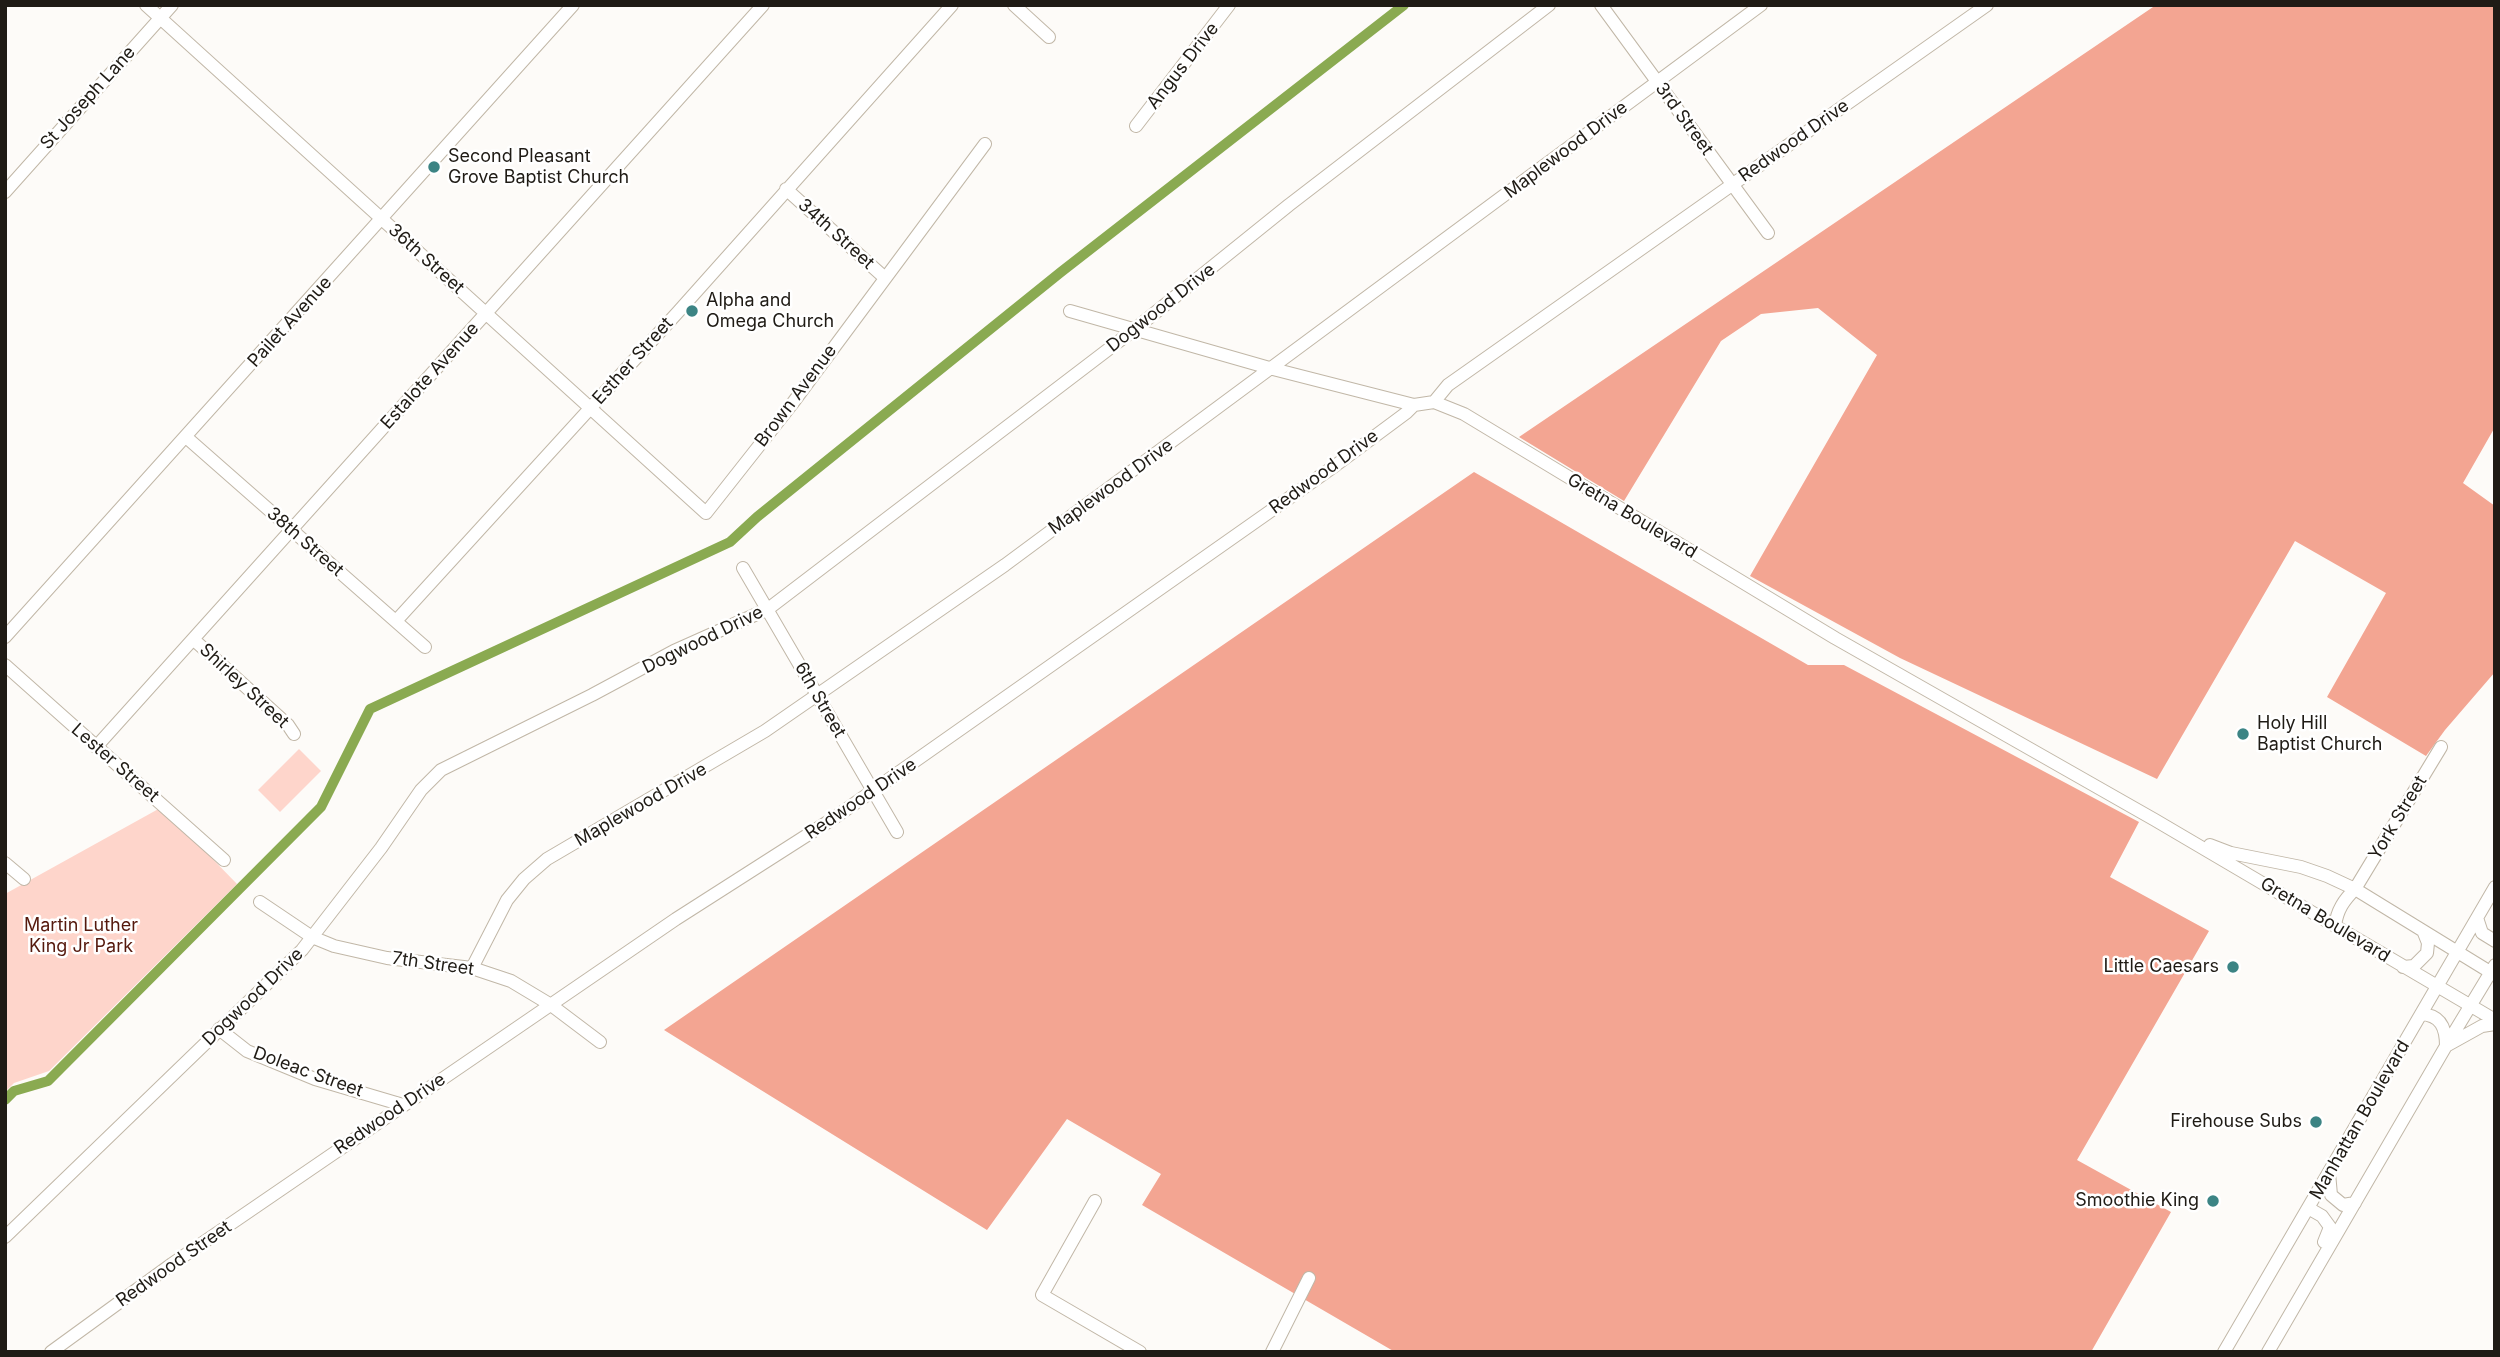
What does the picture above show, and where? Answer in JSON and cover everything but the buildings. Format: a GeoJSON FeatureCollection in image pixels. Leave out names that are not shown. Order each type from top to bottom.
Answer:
{"type":"FeatureCollection","features":[{"type":"Feature","properties":{"kind":"street","name":"36th Street"},"geometry":{"type":"LineString","coordinates":[[146,5],[706,513]]}},
{"type":"Feature","properties":{"kind":"street","name":"St Joseph Lane"},"geometry":{"type":"LineString","coordinates":[[5,192],[172,5]]}},
{"type":"Feature","properties":{"kind":"street","name":"Pailet Avenue"},"geometry":{"type":"LineString","coordinates":[[5,637],[573,5]]}},
{"type":"Feature","properties":{"kind":"street","name":"Estalote Avenue"},"geometry":{"type":"LineString","coordinates":[[96,747],[763,5]]}},
{"type":"Feature","properties":{"kind":"street","name":"Esther Street"},"geometry":{"type":"LineString","coordinates":[[396,621],[952,5]]}},
{"type":"Feature","properties":{"kind":"street"},"geometry":{"type":"LineString","coordinates":[[1014,5],[1049,37]]}},
{"type":"Feature","properties":{"kind":"street","name":"Angus Drive"},"geometry":{"type":"LineString","coordinates":[[1136,126],[1229,5]]}},
{"type":"Feature","properties":{"kind":"street","name":"Dogwood Drive"},"geometry":{"type":"LineString","coordinates":[[5,1237],[302,950],[381,848],[421,790],[441,769],[674,652],[768,609],[1135,329],[1289,205],[1549,5]]}},
{"type":"Feature","properties":{"kind":"street","name":"3rd Street"},"geometry":{"type":"LineString","coordinates":[[1601,5],[1768,233]]}},
{"type":"Feature","properties":{"kind":"street","name":"Maplewood Drive"},"geometry":{"type":"LineString","coordinates":[[472,968],[507,900],[524,879],[547,859],[765,731],[1005,565],[1761,5]]}},
{"type":"Feature","properties":{"kind":"street","name":"Redwood Drive"},"geometry":{"type":"LineString","coordinates":[[1434,402],[1448,385],[1987,5]]}},
{"type":"Feature","properties":{"kind":"street","name":"Brown Avenue"},"geometry":{"type":"LineString","coordinates":[[706,513],[792,404],[985,144]]}},
{"type":"Feature","properties":{"kind":"street","name":"34th Street"},"geometry":{"type":"LineString","coordinates":[[786,189],[885,278]]}},
{"type":"Feature","properties":{"kind":"street"},"geometry":{"type":"LineString","coordinates":[[1070,311],[1272,369],[1414,405],[1434,402]]}},
{"type":"Feature","properties":{"kind":"street","name":"Gretna Boulevard"},"geometry":{"type":"LineString","coordinates":[[1434,402],[1465,414],[1835,638],[2155,820],[2495,1022]]}},
{"type":"Feature","properties":{"kind":"street","name":"Redwood Drive"},"geometry":{"type":"LineString","coordinates":[[297,1178],[676,919],[834,818],[1336,465],[1414,405]]}},
{"type":"Feature","properties":{"kind":"street","name":"38th Street"},"geometry":{"type":"LineString","coordinates":[[186,437],[425,647]]}},
{"type":"Feature","properties":{"kind":"street","name":"6th Street"},"geometry":{"type":"LineString","coordinates":[[743,568],[897,832]]}},
{"type":"Feature","properties":{"kind":"street","name":"Shirley Street"},"geometry":{"type":"LineString","coordinates":[[193,639],[288,726],[293,734]]}},
{"type":"Feature","properties":{"kind":"street","name":"Lester Street"},"geometry":{"type":"LineString","coordinates":[[5,665],[224,860]]}},
{"type":"Feature","properties":{"kind":"street","name":"York Street"},"geometry":{"type":"LineString","coordinates":[[2335,926],[2336,915],[2347,897],[2355,890],[2441,747]]}},
{"type":"Feature","properties":{"kind":"street","name":"Gretna Boulevard"},"geometry":{"type":"LineString","coordinates":[[2155,820],[2231,853],[2301,867],[2327,876],[2493,971]]}},
{"type":"Feature","properties":{"kind":"street"},"geometry":{"type":"LineString","coordinates":[[5,863],[24,879]]}},
{"type":"Feature","properties":{"kind":"street","name":"Manhattan Boulevard"},"geometry":{"type":"LineString","coordinates":[[2224,1352],[2495,887]]}},
{"type":"Feature","properties":{"kind":"street","name":"7th Street"},"geometry":{"type":"LineString","coordinates":[[260,902],[312,937],[334,946],[387,958],[472,968],[511,981],[551,1005],[600,1042]]}},
{"type":"Feature","properties":{"kind":"street"},"geometry":{"type":"LineString","coordinates":[[2477,918],[2482,933],[2495,941]]}},
{"type":"Feature","properties":{"kind":"street"},"geometry":{"type":"LineString","coordinates":[[2403,967],[2414,965],[2424,958],[2428,943],[2424,933]]}},
{"type":"Feature","properties":{"kind":"street","name":"Manhattan Boulevard"},"geometry":{"type":"LineString","coordinates":[[2268,1352],[2446,1046],[2493,971]]}},
{"type":"Feature","properties":{"kind":"street"},"geometry":{"type":"LineString","coordinates":[[2421,1014],[2436,1017],[2446,1032],[2446,1046],[2482,1026],[2495,1022]]}},
{"type":"Feature","properties":{"kind":"street","name":"Doleac Street"},"geometry":{"type":"LineString","coordinates":[[219,1029],[247,1051],[315,1079],[403,1105]]}},
{"type":"Feature","properties":{"kind":"street"},"geometry":{"type":"LineString","coordinates":[[2329,1173],[2331,1195],[2336,1201],[2343,1205],[2355,1203]]}},
{"type":"Feature","properties":{"kind":"street","name":"Redwood Street"},"geometry":{"type":"LineString","coordinates":[[51,1352],[297,1178]]}},
{"type":"Feature","properties":{"kind":"street"},"geometry":{"type":"LineString","coordinates":[[1095,1201],[1042,1295],[1140,1352]]}},
{"type":"Feature","properties":{"kind":"street"},"geometry":{"type":"LineString","coordinates":[[2308,1208],[2322,1216],[2330,1227],[2310,1266],[2309,1272],[2312,1276]]}},
{"type":"Feature","properties":{"kind":"street"},"geometry":{"type":"LineString","coordinates":[[1272,1352],[1309,1278]]}},
{"type":"Feature","properties":{"kind":"green space"},"geometry":{"type":"Polygon","coordinates":[[[299,749],[321,771],[280,812],[258,790],[299,749]]]}},
{"type":"Feature","properties":{"kind":"green space","name":"Martin Luther King Jr Park"},"geometry":{"type":"Polygon","coordinates":[[[162,807],[237,884],[49,1071],[14,1083],[5,1092],[5,894],[162,807]]]}},
{"type":"Feature","properties":{"kind":"shaded area"},"geometry":{"type":"Polygon","coordinates":[[[2156,5],[2495,5],[2495,427],[2463,483],[2495,506],[2495,672],[2426,756],[2327,697],[2386,593],[2295,541],[2157,779],[1900,658],[1750,576],[1877,355],[1818,308],[1761,314],[1721,341],[1624,501],[1519,437],[2156,5]]]}},
{"type":"Feature","properties":{"kind":"shaded area"},"geometry":{"type":"Polygon","coordinates":[[[1474,472],[1808,665],[1844,665],[2139,822],[2110,877],[2209,931],[2077,1160],[2171,1212],[2091,1352],[1395,1352],[1142,1205],[1161,1174],[1067,1119],[987,1230],[664,1030],[1474,472]]]}},
{"type":"Feature","properties":{"kind":"waterway"},"geometry":{"type":"LineString","coordinates":[[5,1100],[14,1091],[48,1081],[321,807],[370,709],[730,542],[757,517],[1061,272],[1404,5]]}},
{"type":"Feature","properties":{"kind":"place","name":"Second Pleasant Grove Baptist Church"},"geometry":{"type":"Point","coordinates":[434,167]}},
{"type":"Feature","properties":{"kind":"place","name":"Alpha and Omega Church"},"geometry":{"type":"Point","coordinates":[692,311]}},
{"type":"Feature","properties":{"kind":"place","name":"Holy Hill Baptist Church"},"geometry":{"type":"Point","coordinates":[2243,734]}},
{"type":"Feature","properties":{"kind":"place","name":"Little Caesars"},"geometry":{"type":"Point","coordinates":[2233,967]}},
{"type":"Feature","properties":{"kind":"place","name":"Firehouse Subs"},"geometry":{"type":"Point","coordinates":[2316,1122]}},
{"type":"Feature","properties":{"kind":"place","name":"Smoothie King"},"geometry":{"type":"Point","coordinates":[2213,1201]}}]}
